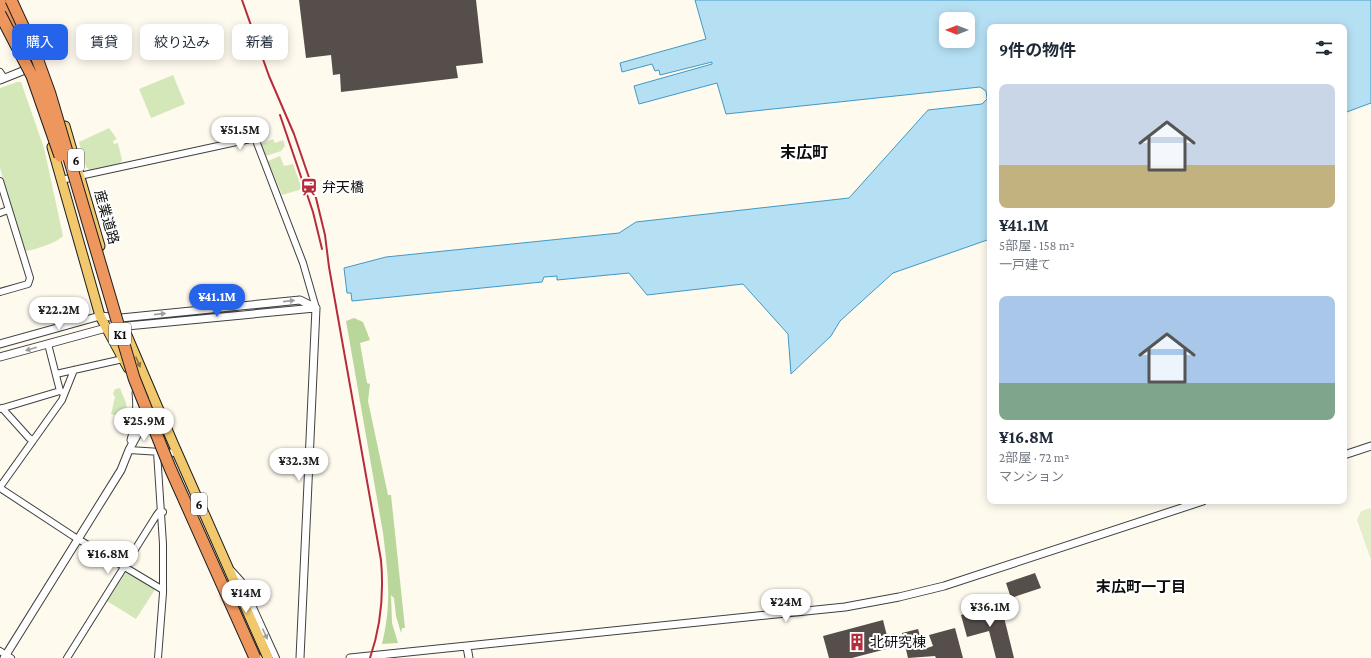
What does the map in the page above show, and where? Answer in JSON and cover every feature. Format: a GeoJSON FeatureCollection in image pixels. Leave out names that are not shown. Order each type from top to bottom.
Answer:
{"type":"FeatureCollection","features":[{"type":"Feature","properties":{"kind":"highway"},"geometry":{"type":"LineString","coordinates":[[8,0],[19,12]]}},
{"type":"Feature","properties":{"kind":"highway","name":"K1"},"geometry":{"type":"LineString","coordinates":[[12,0],[34,50],[50,94],[134,378],[170,468],[255,658]]}},
{"type":"Feature","properties":{"kind":"highway"},"geometry":{"type":"LineString","coordinates":[[0,2],[30,63],[42,109]]}},
{"type":"Feature","properties":{"kind":"highway","name":"K1"},"geometry":{"type":"LineString","coordinates":[[0,14],[32,76],[49,119],[111,332],[139,412],[247,658]]}},
{"type":"Feature","properties":{"kind":"main road","name":"産業道路"},"geometry":{"type":"LineString","coordinates":[[12,0],[45,64],[81,176],[122,322],[177,453],[268,658]]}},
{"type":"Feature","properties":{"kind":"main road","name":"産業道路"},"geometry":{"type":"LineString","coordinates":[[0,23],[25,70],[42,109],[100,316],[150,411],[173,443]]}},
{"type":"Feature","properties":{"kind":"street"},"geometry":{"type":"LineString","coordinates":[[1,76],[25,70]]}},
{"type":"Feature","properties":{"kind":"street"},"geometry":{"type":"LineString","coordinates":[[61,180],[255,138],[303,263],[316,308],[300,658]]}},
{"type":"Feature","properties":{"kind":"street"},"geometry":{"type":"LineString","coordinates":[[0,181],[30,278],[28,284],[0,292]]}},
{"type":"Feature","properties":{"kind":"street"},"geometry":{"type":"LineString","coordinates":[[0,213],[8,210]]}},
{"type":"Feature","properties":{"kind":"street"},"geometry":{"type":"LineString","coordinates":[[0,357],[106,328],[122,322],[316,308]]}},
{"type":"Feature","properties":{"kind":"street"},"geometry":{"type":"LineString","coordinates":[[0,344],[100,316],[122,322]]}},
{"type":"Feature","properties":{"kind":"street"},"geometry":{"type":"LineString","coordinates":[[48,344],[56,374],[63,392]]}},
{"type":"Feature","properties":{"kind":"street"},"geometry":{"type":"LineString","coordinates":[[56,374],[123,359]]}},
{"type":"Feature","properties":{"kind":"street"},"geometry":{"type":"LineString","coordinates":[[74,370],[63,392],[33,440],[0,488],[163,590]]}},
{"type":"Feature","properties":{"kind":"street"},"geometry":{"type":"LineString","coordinates":[[129,450],[135,425],[138,402],[135,382]]}},
{"type":"Feature","properties":{"kind":"street"},"geometry":{"type":"LineString","coordinates":[[33,440],[29,438],[1,409],[63,392]]}},
{"type":"Feature","properties":{"kind":"street"},"geometry":{"type":"LineString","coordinates":[[5,656],[121,470],[129,450],[150,411],[153,396]]}},
{"type":"Feature","properties":{"kind":"street"},"geometry":{"type":"LineString","coordinates":[[1347,454],[1371,446]]}},
{"type":"Feature","properties":{"kind":"street"},"geometry":{"type":"LineString","coordinates":[[129,450],[177,453]]}},
{"type":"Feature","properties":{"kind":"street"},"geometry":{"type":"LineString","coordinates":[[157,452],[163,512],[163,590],[158,658]]}},
{"type":"Feature","properties":{"kind":"street"},"geometry":{"type":"LineString","coordinates":[[350,658],[837,608],[900,598],[944,586],[1194,504]]}},
{"type":"Feature","properties":{"kind":"street"},"geometry":{"type":"LineString","coordinates":[[67,658],[159,512],[163,512]]}},
{"type":"Feature","properties":{"kind":"street"},"geometry":{"type":"LineString","coordinates":[[226,564],[241,581],[276,658]]}},
{"type":"Feature","properties":{"kind":"street"},"geometry":{"type":"LineString","coordinates":[[467,647],[469,658]]}},
{"type":"Feature","properties":{"kind":"green space"},"geometry":{"type":"Polygon","coordinates":[[[173,75],[185,104],[151,118],[139,89],[173,75]]]}},
{"type":"Feature","properties":{"kind":"green space"},"geometry":{"type":"Polygon","coordinates":[[[21,82],[44,148],[63,236],[45,246],[24,251],[0,168],[0,88],[21,82]]]}},
{"type":"Feature","properties":{"kind":"green space"},"geometry":{"type":"Polygon","coordinates":[[[109,128],[117,139],[113,141],[114,144],[118,143],[122,160],[120,163],[91,171],[86,167],[79,142],[109,128]]]}},
{"type":"Feature","properties":{"kind":"green space"},"geometry":{"type":"Polygon","coordinates":[[[273,139],[275,143],[283,140],[285,146],[281,151],[266,156],[261,144],[273,139]]]}},
{"type":"Feature","properties":{"kind":"green space"},"geometry":{"type":"Polygon","coordinates":[[[280,156],[284,166],[293,164],[302,189],[282,195],[268,161],[280,156]]]}},
{"type":"Feature","properties":{"kind":"green space"},"geometry":{"type":"Polygon","coordinates":[[[354,318],[363,322],[370,340],[360,343],[367,383],[370,384],[368,401],[388,495],[391,495],[405,628],[402,628],[401,633],[396,616],[394,598],[391,595],[392,623],[398,643],[382,644],[387,615],[388,575],[383,533],[346,321],[354,318]]]}},
{"type":"Feature","properties":{"kind":"green space"},"geometry":{"type":"Polygon","coordinates":[[[120,388],[126,403],[129,419],[111,414],[115,397],[113,394],[115,389],[120,388]]]}},
{"type":"Feature","properties":{"kind":"green space"},"geometry":{"type":"Polygon","coordinates":[[[1371,508],[1371,560],[1357,520],[1361,511],[1371,508]]]}},
{"type":"Feature","properties":{"kind":"green space"},"geometry":{"type":"Polygon","coordinates":[[[127,570],[156,588],[136,619],[107,601],[127,570]]]}},
{"type":"Feature","properties":{"kind":"water"},"geometry":{"type":"Polygon","coordinates":[[[695,0],[1371,0],[1371,103],[1347,112],[1347,24],[987,24],[987,99],[986,91],[980,87],[726,114],[717,83],[639,104],[634,86],[712,64],[712,62],[660,75],[659,70],[655,71],[652,64],[622,72],[620,63],[706,39],[695,0]]]}},
{"type":"Feature","properties":{"kind":"water"},"geometry":{"type":"Polygon","coordinates":[[[987,99],[987,240],[893,273],[840,321],[831,336],[791,374],[788,334],[743,284],[647,295],[629,273],[557,280],[557,276],[544,277],[542,282],[352,301],[351,293],[347,293],[344,268],[386,257],[619,233],[636,222],[849,198],[928,110],[982,104],[987,99]]]}},
{"type":"Feature","properties":{"kind":"building"},"geometry":{"type":"Polygon","coordinates":[[[299,0],[476,0],[483,63],[456,66],[458,78],[341,92],[340,74],[333,75],[331,55],[306,58],[299,0]]]}},
{"type":"Feature","properties":{"kind":"building"},"geometry":{"type":"Polygon","coordinates":[[[1035,573],[1041,588],[1011,598],[1006,583],[1035,573]]]}},
{"type":"Feature","properties":{"kind":"building"},"geometry":{"type":"Polygon","coordinates":[[[1000,601],[1014,658],[996,658],[989,631],[967,637],[961,615],[984,609],[983,606],[1000,601]]]}},
{"type":"Feature","properties":{"kind":"building","name":"北研究棟"},"geometry":{"type":"Polygon","coordinates":[[[883,620],[890,648],[852,658],[829,658],[823,636],[883,620]]]}},
{"type":"Feature","properties":{"kind":"building"},"geometry":{"type":"Polygon","coordinates":[[[955,628],[963,658],[936,658],[935,656],[908,658],[902,633],[918,629],[924,649],[933,646],[929,635],[955,628]]]}},
{"type":"Feature","properties":{"kind":"railway"},"geometry":{"type":"LineString","coordinates":[[242,0],[269,76],[294,134],[316,198],[325,235],[329,267],[381,560],[381,610],[377,634],[370,658]]}},
{"type":"Feature","properties":{"kind":"railway"},"geometry":{"type":"LineString","coordinates":[[280,115],[313,212],[322,249]]}},
{"type":"Feature","properties":{"kind":"place","name":"弁天橋"},"geometry":{"type":"Point","coordinates":[309,187]}},
{"type":"Feature","properties":{"kind":"place","name":"北研究棟"},"geometry":{"type":"Point","coordinates":[857,642]}},
{"type":"Feature","properties":{"kind":"district","name":"末広町"},"geometry":{"type":"Point","coordinates":[804,152]}},
{"type":"Feature","properties":{"kind":"district","name":"末広町一丁目"},"geometry":{"type":"Point","coordinates":[1141,587]}}]}
